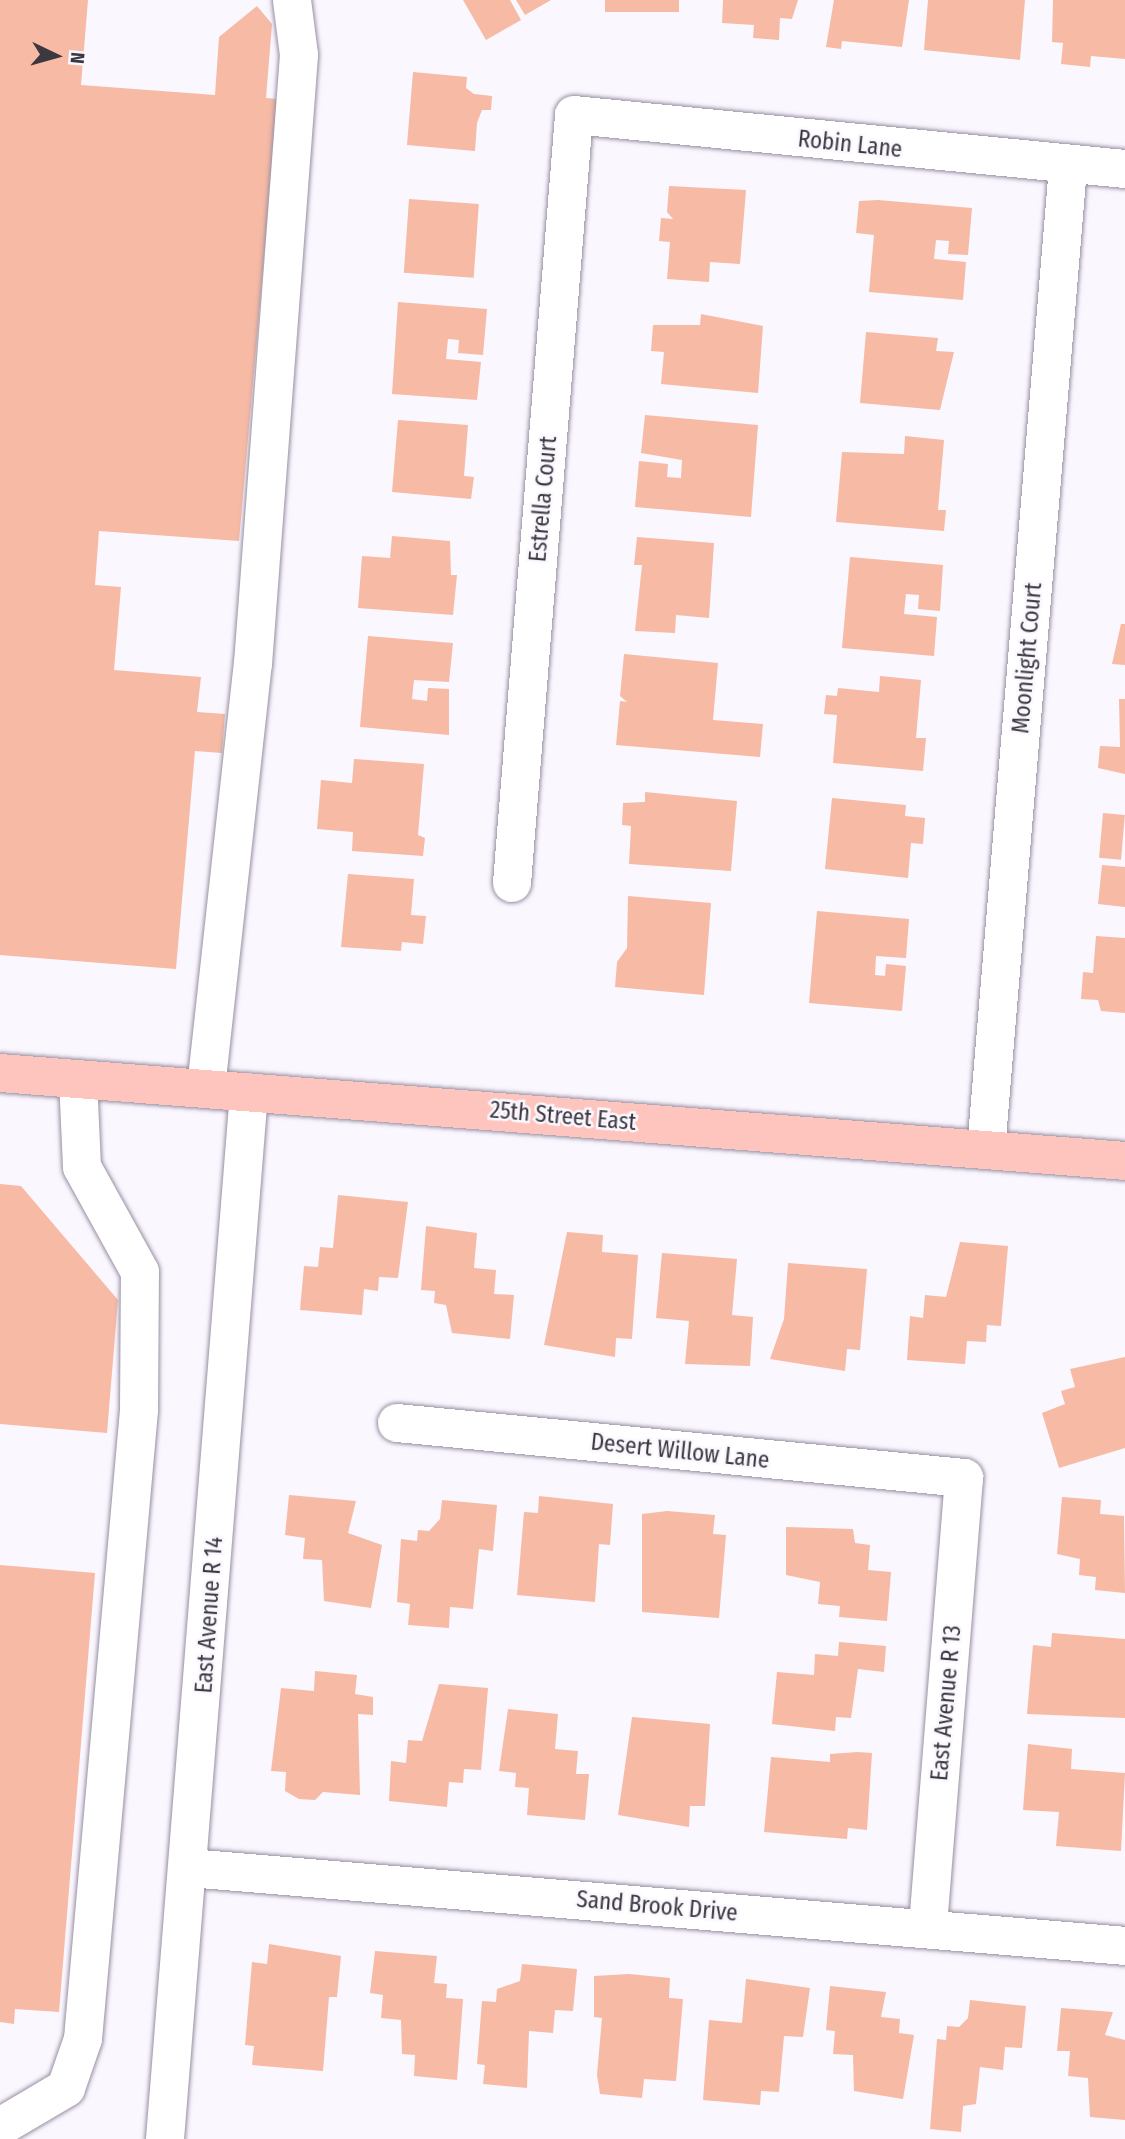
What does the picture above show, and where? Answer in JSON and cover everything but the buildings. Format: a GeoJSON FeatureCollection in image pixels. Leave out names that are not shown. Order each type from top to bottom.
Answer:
{"type":"FeatureCollection","features":[{"type":"Feature","properties":{"kind":"main road","name":"25th Street East"},"geometry":{"type":"LineString","coordinates":[[0,1073],[1125,1161]]}},
{"type":"Feature","properties":{"kind":"street"},"geometry":{"type":"LineString","coordinates":[[206,1088],[255,637],[299,55],[292,0]]}},
{"type":"Feature","properties":{"kind":"street","name":"Robin Lane"},"geometry":{"type":"LineString","coordinates":[[574,116],[1068,167],[1125,169]]}},
{"type":"Feature","properties":{"kind":"street","name":"Estrella Court"},"geometry":{"type":"LineString","coordinates":[[512,883],[574,116]]}},
{"type":"Feature","properties":{"kind":"street","name":"Moonlight Court"},"geometry":{"type":"LineString","coordinates":[[986,1150],[1068,167]]}},
{"type":"Feature","properties":{"kind":"street"},"geometry":{"type":"LineString","coordinates":[[0,2127],[66,2088],[83,2039],[139,1410],[140,1272],[82,1167],[78,1079]]}},
{"type":"Feature","properties":{"kind":"street","name":"East Avenue R 14"},"geometry":{"type":"LineString","coordinates":[[165,2139],[189,1868],[249,1092]]}},
{"type":"Feature","properties":{"kind":"street","name":"Desert Willow Lane"},"geometry":{"type":"LineString","coordinates":[[397,1423],[964,1478]]}},
{"type":"Feature","properties":{"kind":"street","name":"East Avenue R 13"},"geometry":{"type":"LineString","coordinates":[[928,1928],[964,1478]]}},
{"type":"Feature","properties":{"kind":"street","name":"Sand Brook Drive"},"geometry":{"type":"LineString","coordinates":[[189,1868],[1125,1946]]}}]}
